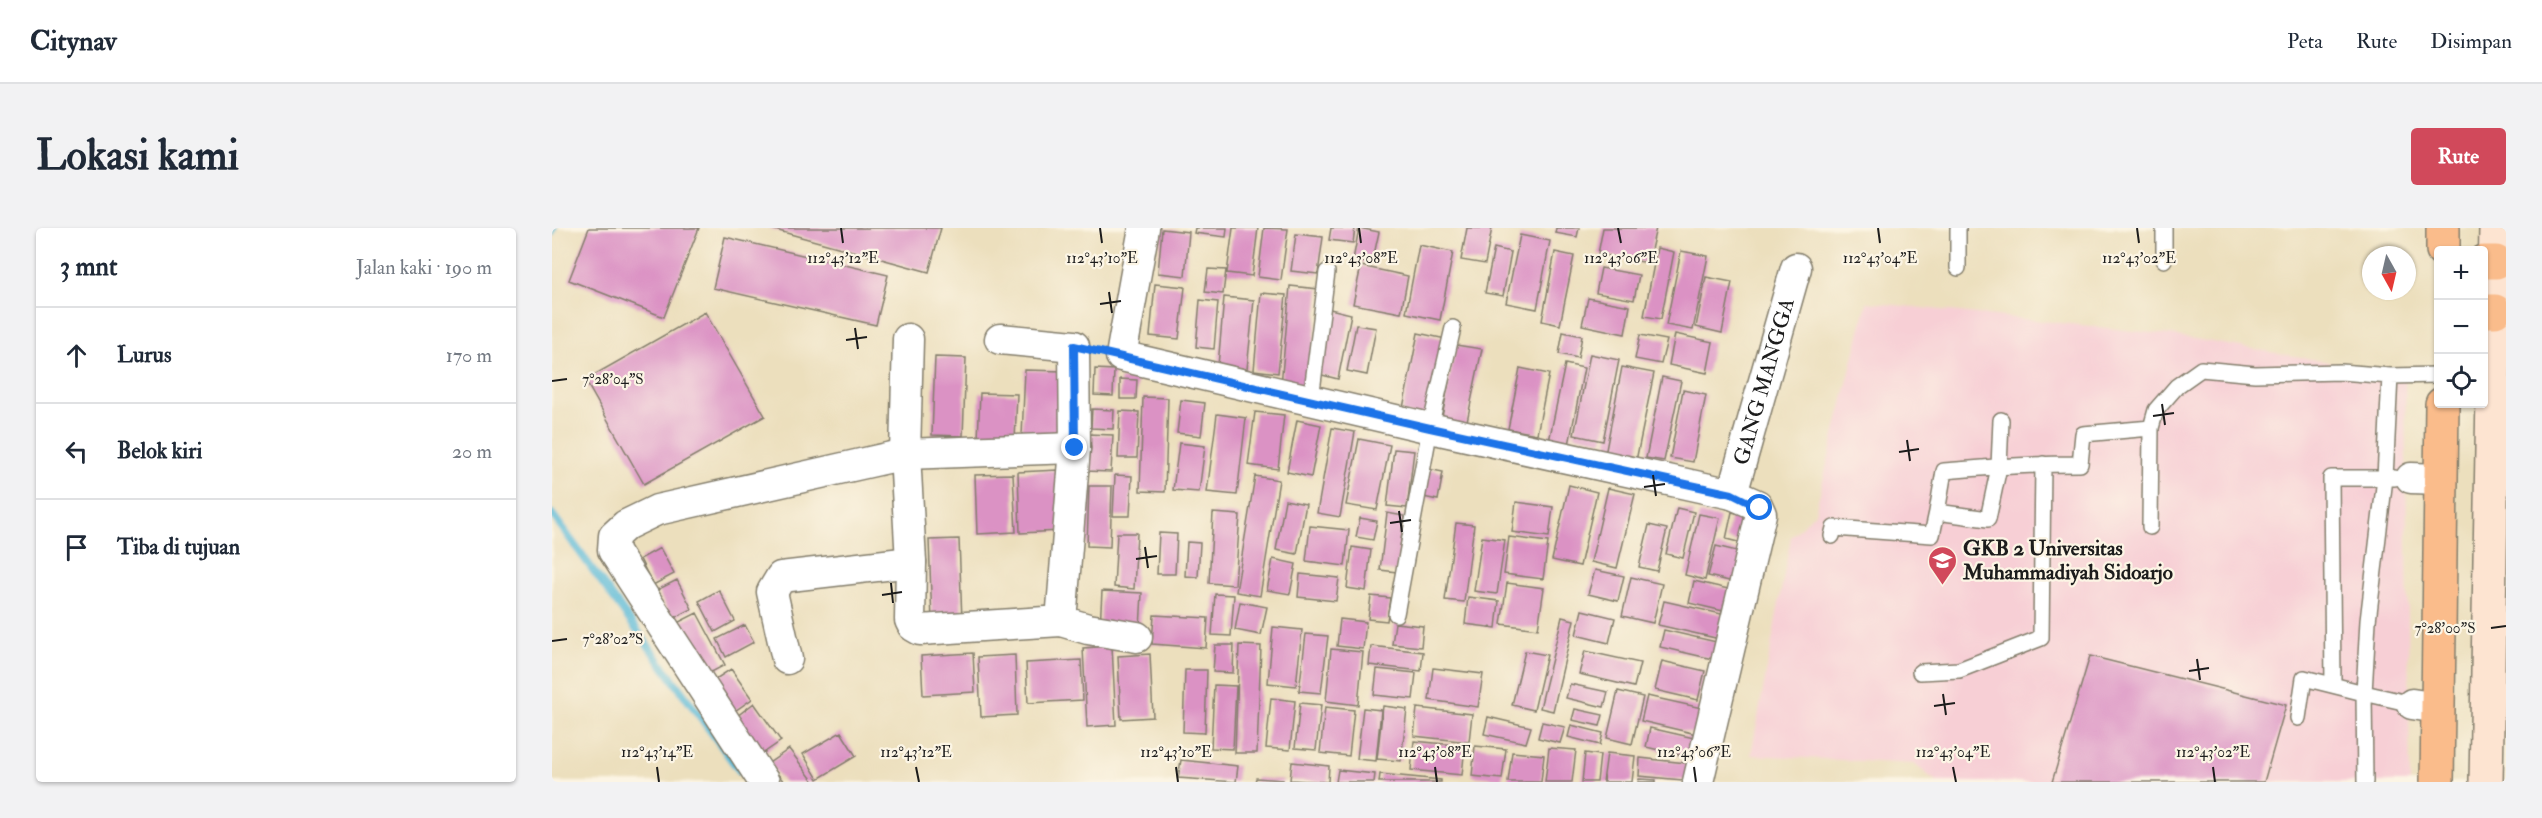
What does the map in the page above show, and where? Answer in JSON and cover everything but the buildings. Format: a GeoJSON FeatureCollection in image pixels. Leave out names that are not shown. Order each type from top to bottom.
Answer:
{"type":"FeatureCollection","features":[{"type":"Feature","properties":{"kind":"highway"},"geometry":{"type":"LineString","coordinates":[[2443,228],[2443,246]]}},
{"type":"Feature","properties":{"kind":"highway"},"geometry":{"type":"LineString","coordinates":[[2437,782],[2425,706],[2412,478],[2440,408]]}},
{"type":"Feature","properties":{"kind":"main road"},"geometry":{"type":"LineString","coordinates":[[2493,763],[2498,486],[2493,286],[2496,228]]}},
{"type":"Feature","properties":{"kind":"street"},"geometry":{"type":"LineString","coordinates":[[1121,356],[1144,228]]}},
{"type":"Feature","properties":{"kind":"street","name":"GANG MANGGA"},"geometry":{"type":"LineString","coordinates":[[1732,494],[1796,268]]}},
{"type":"Feature","properties":{"kind":"street"},"geometry":{"type":"LineString","coordinates":[[908,339],[905,454],[911,562],[910,620],[914,626],[920,630],[1061,621],[1137,637]]}},
{"type":"Feature","properties":{"kind":"street"},"geometry":{"type":"LineString","coordinates":[[1000,339],[1074,346],[1121,356],[1430,428],[1732,494],[1757,505],[1761,514],[1698,782]]}},
{"type":"Feature","properties":{"kind":"street"},"geometry":{"type":"LineString","coordinates":[[1061,621],[1075,448],[1074,346]]}},
{"type":"Feature","properties":{"kind":"street"},"geometry":{"type":"LineString","coordinates":[[764,782],[613,550],[614,536],[626,525],[657,510],[905,454],[1075,448]]}},
{"type":"Feature","properties":{"kind":"street"},"geometry":{"type":"LineString","coordinates":[[787,659],[772,592],[781,578],[911,562]]}},
{"type":"Feature","properties":{"kind":"lane"},"geometry":{"type":"LineString","coordinates":[[1958,228],[1958,268]]}},
{"type":"Feature","properties":{"kind":"lane"},"geometry":{"type":"LineString","coordinates":[[2164,228],[2164,260]]}},
{"type":"Feature","properties":{"kind":"lane"},"geometry":{"type":"LineString","coordinates":[[1311,399],[1327,272]]}},
{"type":"Feature","properties":{"kind":"lane"},"geometry":{"type":"LineString","coordinates":[[1396,614],[1430,428],[1453,328]]}},
{"type":"Feature","properties":{"kind":"lane"},"geometry":{"type":"LineString","coordinates":[[2182,369],[2254,374],[2341,372],[2390,376],[2434,375]]}},
{"type":"Feature","properties":{"kind":"lane"},"geometry":{"type":"LineString","coordinates":[[2150,527],[2151,428],[2156,410],[2177,386],[2201,369]]}},
{"type":"Feature","properties":{"kind":"lane"},"geometry":{"type":"LineString","coordinates":[[2365,782],[2364,693],[2368,621],[2412,478],[2390,376]]}},
{"type":"Feature","properties":{"kind":"lane"},"geometry":{"type":"LineString","coordinates":[[1937,512],[1988,519],[1999,467],[2001,420]]}},
{"type":"Feature","properties":{"kind":"lane"},"geometry":{"type":"LineString","coordinates":[[1832,536],[1834,528],[1932,535],[1944,471],[2043,464],[2080,464],[2083,434],[2151,428]]}},
{"type":"Feature","properties":{"kind":"lane"},"geometry":{"type":"LineString","coordinates":[[1920,672],[1959,670],[2041,638],[2043,464]]}},
{"type":"Feature","properties":{"kind":"lane"},"geometry":{"type":"LineString","coordinates":[[2333,684],[2331,478],[2412,478]]}},
{"type":"Feature","properties":{"kind":"lane"},"geometry":{"type":"LineString","coordinates":[[2298,718],[2304,678],[2425,706]]}},
{"type":"Feature","properties":{"kind":"shaded area"},"geometry":{"type":"Polygon","coordinates":[[[1867,302],[2171,335],[2405,375],[2410,782],[1937,782],[1914,764],[1751,755],[1791,537],[1815,513],[1867,302]]]}},
{"type":"Feature","properties":{"kind":"waterway"},"geometry":{"type":"LineString","coordinates":[[552,232],[553,228]]}},
{"type":"Feature","properties":{"kind":"waterway"},"geometry":{"type":"LineString","coordinates":[[552,514],[739,770]]}},
{"type":"Feature","properties":{"kind":"place","name":"GKB 2 Universitas Muhammadiyah Sidoarjo"},"geometry":{"type":"Point","coordinates":[1942,586]}},
{"type":"Feature","properties":{"kind":"route"},"geometry":{"type":"LineString","coordinates":[[1075,448],[1074,346],[1430,428],[1732,494],[1760,508]]}}]}
